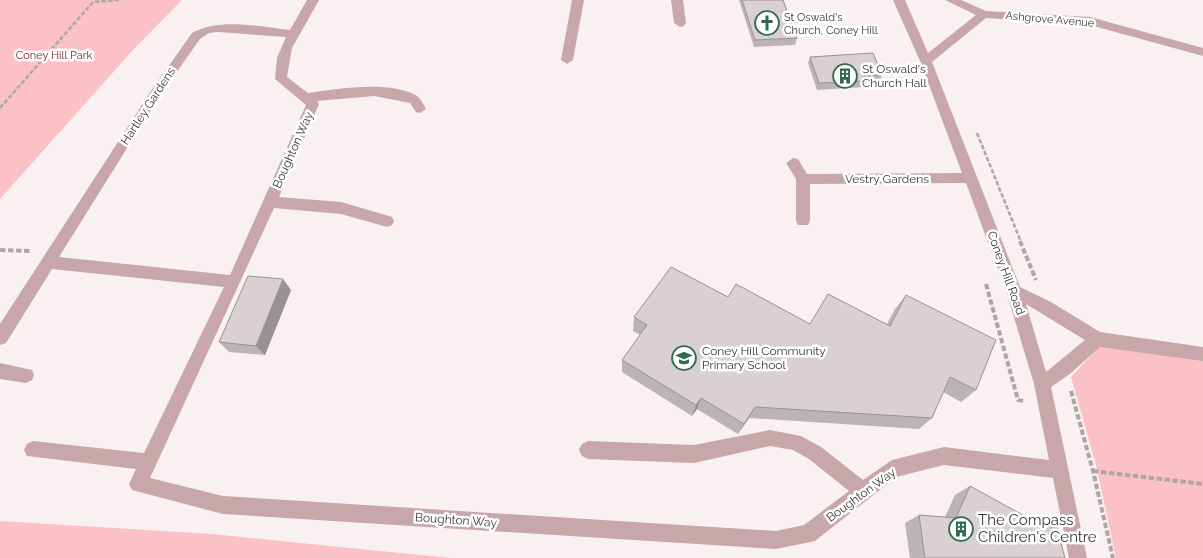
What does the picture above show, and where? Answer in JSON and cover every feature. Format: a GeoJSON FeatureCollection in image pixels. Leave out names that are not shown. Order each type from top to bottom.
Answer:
{"type":"FeatureCollection","features":[{"type":"Feature","properties":{"kind":"street","name":"Boughton Way"},"geometry":{"type":"LineString","coordinates":[[313,0],[294,34],[280,67],[281,79],[313,104],[234,282],[138,484],[223,505],[776,540],[808,534],[892,469],[944,456],[1060,470]]}},
{"type":"Feature","properties":{"kind":"street"},"geometry":{"type":"LineString","coordinates":[[567,60],[578,0]]}},
{"type":"Feature","properties":{"kind":"street"},"geometry":{"type":"LineString","coordinates":[[677,0],[680,23]]}},
{"type":"Feature","properties":{"kind":"street","name":"Coney Hill Road"},"geometry":{"type":"LineString","coordinates":[[899,0],[926,61],[1014,291],[1042,384],[1078,558]]}},
{"type":"Feature","properties":{"kind":"street","name":"Ashgrove Avenue"},"geometry":{"type":"LineString","coordinates":[[951,0],[984,14],[1090,21],[1203,52]]}},
{"type":"Feature","properties":{"kind":"street"},"geometry":{"type":"LineString","coordinates":[[926,61],[984,14]]}},
{"type":"Feature","properties":{"kind":"street","name":"Hartley Gardens"},"geometry":{"type":"LineString","coordinates":[[0,338],[154,94],[196,36],[206,30],[218,28],[294,34]]}},
{"type":"Feature","properties":{"kind":"street"},"geometry":{"type":"LineString","coordinates":[[306,98],[353,92],[382,92],[414,100],[420,109]]}},
{"type":"Feature","properties":{"kind":"street"},"geometry":{"type":"LineString","coordinates":[[793,163],[804,179],[803,221]]}},
{"type":"Feature","properties":{"kind":"street","name":"Vestry Gardens"},"geometry":{"type":"LineString","coordinates":[[804,179],[971,178]]}},
{"type":"Feature","properties":{"kind":"street","name":"Boughton Way"},"geometry":{"type":"LineString","coordinates":[[269,202],[341,208],[387,221]]}},
{"type":"Feature","properties":{"kind":"street"},"geometry":{"type":"LineString","coordinates":[[52,257],[234,282]]}},
{"type":"Feature","properties":{"kind":"street"},"geometry":{"type":"LineString","coordinates":[[1014,291],[1046,307],[1097,339],[1203,354]]}},
{"type":"Feature","properties":{"kind":"street"},"geometry":{"type":"LineString","coordinates":[[1042,384],[1065,368],[1097,339]]}},
{"type":"Feature","properties":{"kind":"street"},"geometry":{"type":"LineString","coordinates":[[0,371],[26,375]]}},
{"type":"Feature","properties":{"kind":"street"},"geometry":{"type":"LineString","coordinates":[[588,450],[694,454],[770,438],[795,442],[815,453],[863,491]]}},
{"type":"Feature","properties":{"kind":"street"},"geometry":{"type":"LineString","coordinates":[[33,450],[148,462]]}},
{"type":"Feature","properties":{"kind":"path"},"geometry":{"type":"LineString","coordinates":[[0,108],[94,2],[119,0]]}},
{"type":"Feature","properties":{"kind":"path"},"geometry":{"type":"LineString","coordinates":[[0,250],[52,257]]}},
{"type":"Feature","properties":{"kind":"path"},"geometry":{"type":"LineString","coordinates":[[984,275],[1018,400]]}},
{"type":"Feature","properties":{"kind":"path"},"geometry":{"type":"LineString","coordinates":[[1093,471],[1203,484]]}},
{"type":"Feature","properties":{"kind":"green space","name":"Coney Hill Park"},"geometry":{"type":"Polygon","coordinates":[[[0,0],[182,0],[132,51],[0,199],[0,0]]]}},
{"type":"Feature","properties":{"kind":"green space"},"geometry":{"type":"Polygon","coordinates":[[[1100,346],[1203,358],[1203,558],[1116,558],[1096,465],[1071,377],[1100,346]]]}},
{"type":"Feature","properties":{"kind":"green space"},"geometry":{"type":"Polygon","coordinates":[[[0,521],[212,534],[450,558],[0,558],[0,521]]]}},
{"type":"Feature","properties":{"kind":"building","name":"St Oswald's Church, Coney Hill"},"geometry":{"type":"Polygon","coordinates":[[[742,0],[783,0],[797,38],[755,40],[742,0]]]}},
{"type":"Feature","properties":{"kind":"building"},"geometry":{"type":"Polygon","coordinates":[[[873,53],[882,75],[864,76],[866,81],[819,83],[810,57],[873,53]]]}},
{"type":"Feature","properties":{"kind":"building"},"geometry":{"type":"Polygon","coordinates":[[[671,267],[728,297],[736,284],[810,324],[828,294],[890,326],[906,295],[996,340],[976,390],[950,377],[932,418],[755,407],[744,424],[701,398],[696,405],[622,360],[647,325],[634,317],[671,267]]]}},
{"type":"Feature","properties":{"kind":"building"},"geometry":{"type":"Polygon","coordinates":[[[248,276],[283,279],[256,346],[219,342],[248,276]]]}},
{"type":"Feature","properties":{"kind":"building","name":"The Compass Children's Centre"},"geometry":{"type":"Polygon","coordinates":[[[970,486],[1041,525],[1057,528],[1065,558],[925,558],[919,515],[956,518],[970,486]]]}},
{"type":"Feature","properties":{"kind":"place","name":"St Oswald's Church, Coney Hill"},"geometry":{"type":"Point","coordinates":[767,23]}},
{"type":"Feature","properties":{"kind":"place","name":"St Oswald's Church Hall"},"geometry":{"type":"Point","coordinates":[845,76]}},
{"type":"Feature","properties":{"kind":"place","name":"Coney Hill Community Primary School"},"geometry":{"type":"Point","coordinates":[684,358]}},
{"type":"Feature","properties":{"kind":"place","name":"The Compass Children's Centre"},"geometry":{"type":"Point","coordinates":[961,529]}}]}
